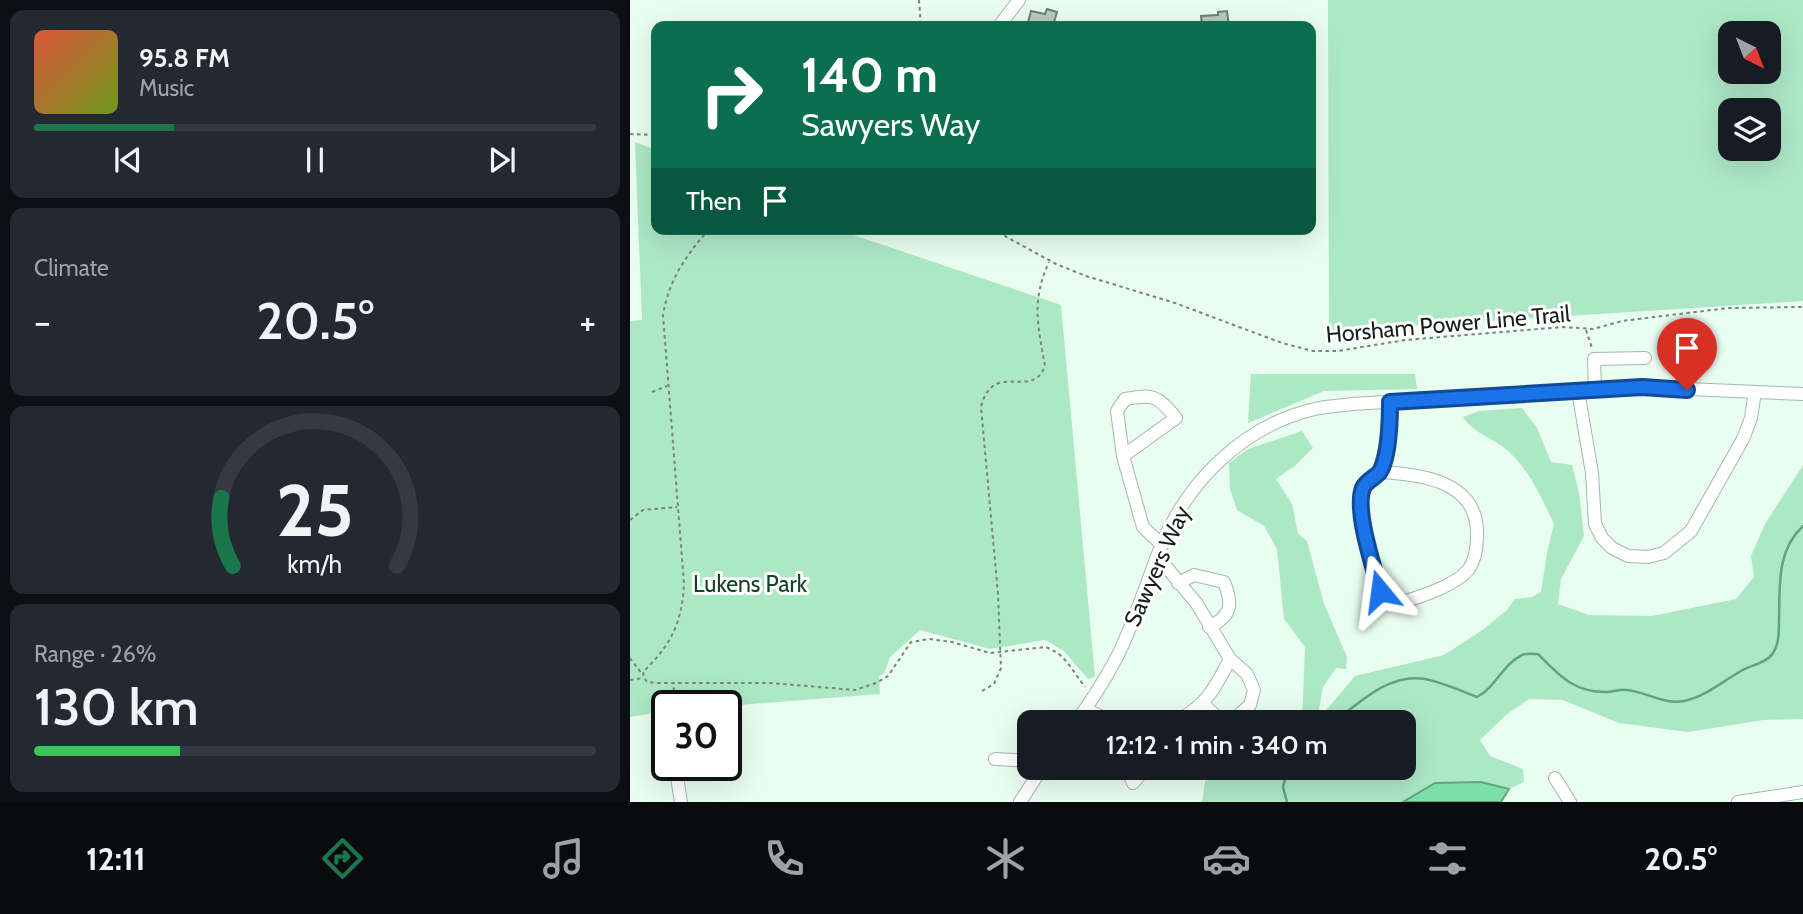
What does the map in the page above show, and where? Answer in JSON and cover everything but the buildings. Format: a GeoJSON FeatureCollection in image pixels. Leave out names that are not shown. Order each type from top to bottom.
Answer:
{"type":"FeatureCollection","features":[{"type":"Feature","properties":{"kind":"street"},"geometry":{"type":"LineString","coordinates":[[1003,21],[1019,0]]}},
{"type":"Feature","properties":{"kind":"street"},"geometry":{"type":"LineString","coordinates":[[1595,390],[1594,359],[1645,358]]}},
{"type":"Feature","properties":{"kind":"street","name":"Sawyers Way"},"geometry":{"type":"LineString","coordinates":[[1085,709],[1118,655],[1160,551],[1196,485],[1225,455],[1259,431],[1314,409],[1352,404],[1642,387],[1803,394]]}},
{"type":"Feature","properties":{"kind":"street"},"geometry":{"type":"LineString","coordinates":[[1578,391],[1592,473],[1595,524],[1602,538],[1612,548],[1628,556],[1648,557],[1664,554],[1691,531],[1743,439],[1751,418],[1755,392]]}},
{"type":"Feature","properties":{"kind":"street"},"geometry":{"type":"LineString","coordinates":[[1123,456],[1176,418],[1162,400],[1148,395],[1125,399],[1117,411],[1123,456],[1143,527],[1178,583],[1197,604],[1230,659],[1247,674],[1254,690],[1250,705],[1230,723],[1218,718],[1203,704]]}},
{"type":"Feature","properties":{"kind":"street"},"geometry":{"type":"LineString","coordinates":[[1379,472],[1437,481],[1453,488],[1472,506],[1477,516],[1474,561],[1457,580],[1400,603],[1380,591],[1365,539],[1361,499],[1363,488],[1379,472],[1390,430],[1390,402]]}},
{"type":"Feature","properties":{"kind":"street"},"geometry":{"type":"LineString","coordinates":[[1178,583],[1194,575],[1224,582],[1230,596],[1229,608],[1223,620],[1209,627]]}},
{"type":"Feature","properties":{"kind":"street"},"geometry":{"type":"LineString","coordinates":[[1193,710],[1203,704],[1216,687],[1230,659]]}},
{"type":"Feature","properties":{"kind":"street"},"geometry":{"type":"LineString","coordinates":[[995,759],[1017,760]]}},
{"type":"Feature","properties":{"kind":"street"},"geometry":{"type":"LineString","coordinates":[[1555,778],[1570,802]]}},
{"type":"Feature","properties":{"kind":"street"},"geometry":{"type":"LineString","coordinates":[[1020,802],[1034,780]]}},
{"type":"Feature","properties":{"kind":"street"},"geometry":{"type":"LineString","coordinates":[[678,781],[681,802]]}},
{"type":"Feature","properties":{"kind":"street"},"geometry":{"type":"LineString","coordinates":[[1738,802],[1798,796]]}},
{"type":"Feature","properties":{"kind":"path"},"geometry":{"type":"LineString","coordinates":[[919,0],[921,21]]}},
{"type":"Feature","properties":{"kind":"path"},"geometry":{"type":"LineString","coordinates":[[630,134],[651,135]]}},
{"type":"Feature","properties":{"kind":"path"},"geometry":{"type":"LineString","coordinates":[[630,680],[643,676],[669,641],[681,613],[684,584],[663,315],[666,295],[675,274],[704,235]]}},
{"type":"Feature","properties":{"kind":"path","name":"Horsham Power Line Trail"},"geometry":{"type":"LineString","coordinates":[[1003,235],[1049,261],[1086,276],[1183,306],[1282,344],[1313,351],[1339,351],[1405,340],[1563,327],[1586,329],[1622,321],[1728,308],[1803,307]]}},
{"type":"Feature","properties":{"kind":"path"},"geometry":{"type":"LineString","coordinates":[[982,691],[994,684],[999,677],[1000,652],[998,594],[981,407],[990,387],[1033,381],[1043,374],[1045,366],[1037,310],[1038,293],[1049,261]]}},
{"type":"Feature","properties":{"kind":"path"},"geometry":{"type":"LineString","coordinates":[[1586,329],[1594,359]]}},
{"type":"Feature","properties":{"kind":"path"},"geometry":{"type":"LineString","coordinates":[[652,392],[668,385]]}},
{"type":"Feature","properties":{"kind":"path"},"geometry":{"type":"LineString","coordinates":[[630,520],[643,510],[678,507]]}},
{"type":"Feature","properties":{"kind":"path"},"geometry":{"type":"LineString","coordinates":[[630,658],[647,681],[674,684],[771,683],[855,690],[888,676],[914,640],[952,642],[987,653],[1046,647],[1067,662],[1093,696]]}},
{"type":"Feature","properties":{"kind":"path"},"geometry":{"type":"LineString","coordinates":[[674,684],[674,690]]}},
{"type":"Feature","properties":{"kind":"green space"},"geometry":{"type":"Polygon","coordinates":[[[1328,0],[1803,0],[1803,301],[1329,331],[1328,0]]]}},
{"type":"Feature","properties":{"kind":"green space","name":"Lukens Park"},"geometry":{"type":"Polygon","coordinates":[[[635,142],[651,148],[651,235],[854,235],[1061,305],[1095,677],[1088,679],[1064,651],[1045,640],[990,649],[920,630],[890,657],[884,674],[879,676],[880,694],[742,705],[742,690],[651,690],[651,714],[630,717],[630,321],[642,320],[635,142]]]}},
{"type":"Feature","properties":{"kind":"green space"},"geometry":{"type":"Polygon","coordinates":[[[1251,374],[1415,374],[1417,389],[1324,391],[1248,423],[1251,374]]]}},
{"type":"Feature","properties":{"kind":"green space"},"geometry":{"type":"Polygon","coordinates":[[[1522,408],[1537,428],[1551,462],[1572,465],[1579,493],[1584,536],[1561,579],[1558,604],[1589,615],[1652,616],[1736,599],[1754,577],[1751,556],[1765,524],[1803,465],[1803,719],[1763,720],[1688,732],[1619,723],[1563,700],[1529,699],[1506,715],[1480,740],[1490,756],[1523,769],[1524,782],[1509,789],[1481,782],[1435,783],[1403,802],[1202,802],[1205,781],[1208,780],[1416,780],[1416,710],[1326,710],[1355,676],[1444,655],[1481,631],[1507,610],[1515,599],[1532,597],[1541,592],[1554,524],[1522,466],[1501,446],[1472,428],[1463,417],[1479,411],[1522,408]]]}},
{"type":"Feature","properties":{"kind":"green space"},"geometry":{"type":"Polygon","coordinates":[[[1302,431],[1313,448],[1296,465],[1276,479],[1292,504],[1298,534],[1307,541],[1324,604],[1347,657],[1346,669],[1336,668],[1323,687],[1319,710],[1303,710],[1305,647],[1284,619],[1277,549],[1264,526],[1237,510],[1230,489],[1229,463],[1248,449],[1302,431]]]}},
{"type":"Feature","properties":{"kind":"shaded area"},"geometry":{"type":"Polygon","coordinates":[[[1481,782],[1509,789],[1501,802],[1403,802],[1435,783],[1481,782]]]}},
{"type":"Feature","properties":{"kind":"waterway"},"geometry":{"type":"LineString","coordinates":[[1349,710],[1387,685],[1412,678],[1445,684],[1477,697],[1489,688],[1515,659],[1528,654],[1538,654],[1567,681],[1584,689],[1606,692],[1627,690],[1677,702],[1699,696],[1767,659],[1773,653],[1778,637],[1781,570],[1788,547],[1803,526]]}},
{"type":"Feature","properties":{"kind":"waterway"},"geometry":{"type":"LineString","coordinates":[[1285,780],[1283,787],[1287,802]]}},
{"type":"Feature","properties":{"kind":"route"},"geometry":{"type":"LineString","coordinates":[[1380,591],[1365,539],[1361,499],[1363,488],[1379,472],[1387,447],[1390,402],[1642,387],[1687,390]]}}]}
